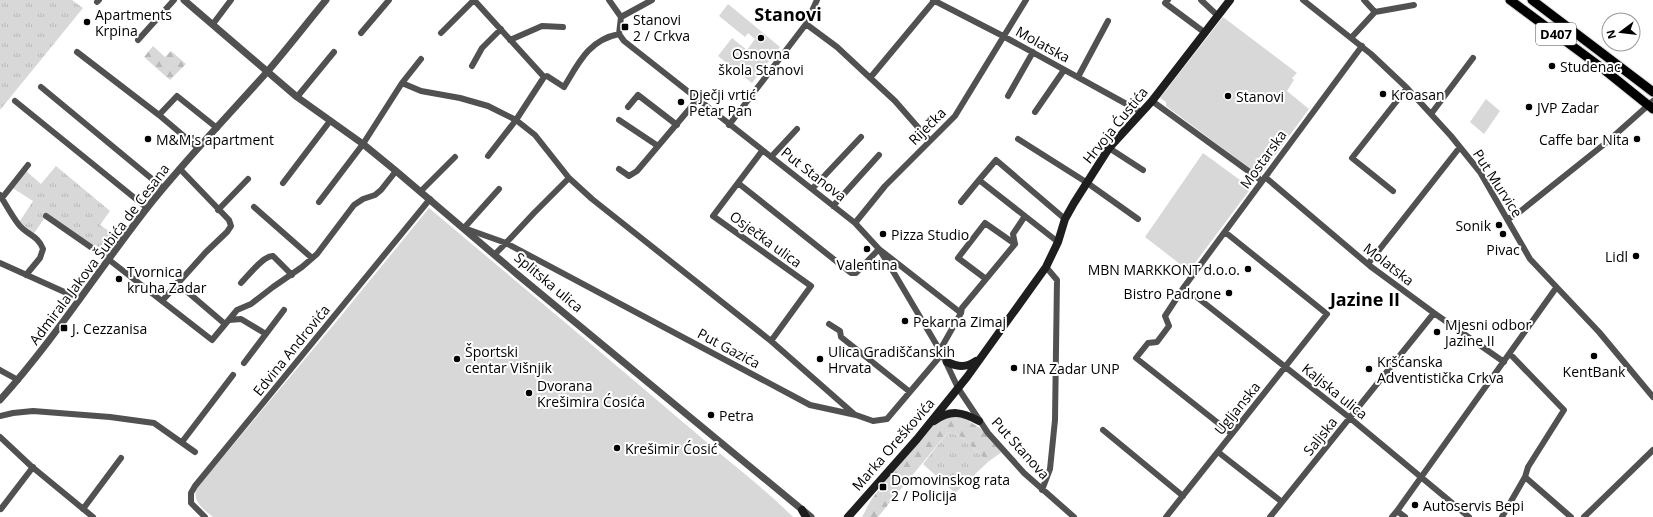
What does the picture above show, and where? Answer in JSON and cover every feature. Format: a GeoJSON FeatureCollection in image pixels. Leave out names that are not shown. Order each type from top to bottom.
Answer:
{"type":"FeatureCollection","features":[{"type":"Feature","properties":{"kind":"main road","name":"Hrvoja Ćustića"},"geometry":{"type":"LineString","coordinates":[[1046,268],[1058,242],[1065,219],[1086,182],[1109,148],[1152,101],[1230,0]]}},
{"type":"Feature","properties":{"kind":"main road","name":"D407"},"geometry":{"type":"LineString","coordinates":[[1510,0],[1652,105]]}},
{"type":"Feature","properties":{"kind":"main road","name":"D407"},"geometry":{"type":"LineString","coordinates":[[1532,0],[1653,92]]}},
{"type":"Feature","properties":{"kind":"main road"},"geometry":{"type":"LineString","coordinates":[[958,388],[1046,268]]}},
{"type":"Feature","properties":{"kind":"main road"},"geometry":{"type":"LineString","coordinates":[[947,362],[955,366],[964,366],[970,365],[982,357]]}},
{"type":"Feature","properties":{"kind":"main road","name":"Marka Oreškovića"},"geometry":{"type":"LineString","coordinates":[[851,515],[958,388]]}},
{"type":"Feature","properties":{"kind":"main road"},"geometry":{"type":"LineString","coordinates":[[925,429],[946,414],[960,413],[979,421]]}},
{"type":"Feature","properties":{"kind":"street"},"geometry":{"type":"LineString","coordinates":[[138,40],[174,0]]}},
{"type":"Feature","properties":{"kind":"street","name":"Splitska ulica"},"geometry":{"type":"LineString","coordinates":[[184,0],[297,97],[363,144],[421,191],[804,514],[811,517]]}},
{"type":"Feature","properties":{"kind":"street"},"geometry":{"type":"LineString","coordinates":[[213,24],[231,0]]}},
{"type":"Feature","properties":{"kind":"street","name":"Admirala Jakova Šubića de Cesana"},"geometry":{"type":"LineString","coordinates":[[0,400],[18,380],[80,300],[108,259],[163,188],[268,71],[326,0]]}},
{"type":"Feature","properties":{"kind":"street"},"geometry":{"type":"LineString","coordinates":[[361,33],[389,0]]}},
{"type":"Feature","properties":{"kind":"street"},"geometry":{"type":"LineString","coordinates":[[440,33],[474,0],[544,77],[547,76],[564,87],[592,46],[607,38],[619,34],[621,17],[609,0]]}},
{"type":"Feature","properties":{"kind":"street"},"geometry":{"type":"LineString","coordinates":[[621,17],[652,0]]}},
{"type":"Feature","properties":{"kind":"street"},"geometry":{"type":"LineString","coordinates":[[729,125],[806,24],[817,0]]}},
{"type":"Feature","properties":{"kind":"street"},"geometry":{"type":"LineString","coordinates":[[870,78],[933,0]]}},
{"type":"Feature","properties":{"kind":"street","name":"Molatska"},"geometry":{"type":"LineString","coordinates":[[933,0],[1004,36],[1141,112]]}},
{"type":"Feature","properties":{"kind":"street"},"geometry":{"type":"LineString","coordinates":[[1168,0],[1165,4],[1204,32]]}},
{"type":"Feature","properties":{"kind":"street"},"geometry":{"type":"LineString","coordinates":[[1201,0],[1217,15]]}},
{"type":"Feature","properties":{"kind":"street","name":"Put Murvice"},"geometry":{"type":"LineString","coordinates":[[1303,0],[1362,46],[1407,88],[1431,114],[1480,172],[1530,259],[1598,332],[1653,397]]}},
{"type":"Feature","properties":{"kind":"street"},"geometry":{"type":"LineString","coordinates":[[1364,0],[1375,12]]}},
{"type":"Feature","properties":{"kind":"street","name":"Riječka"},"geometry":{"type":"LineString","coordinates":[[855,224],[885,186],[954,116],[1024,1]]}},
{"type":"Feature","properties":{"kind":"street"},"geometry":{"type":"LineString","coordinates":[[1351,38],[1375,12],[1414,5]]}},
{"type":"Feature","properties":{"kind":"street"},"geometry":{"type":"LineString","coordinates":[[1078,77],[1108,21]]}},
{"type":"Feature","properties":{"kind":"street"},"geometry":{"type":"LineString","coordinates":[[806,24],[838,47],[896,101],[930,141]]}},
{"type":"Feature","properties":{"kind":"street"},"geometry":{"type":"LineString","coordinates":[[510,40],[542,26],[563,27]]}},
{"type":"Feature","properties":{"kind":"street"},"geometry":{"type":"LineString","coordinates":[[472,66],[482,48],[501,29]]}},
{"type":"Feature","properties":{"kind":"street","name":"Put Stanova"},"geometry":{"type":"LineString","coordinates":[[619,34],[624,42],[855,224],[878,248],[947,362],[958,388],[979,421],[1003,451],[1042,490],[1074,517]]}},
{"type":"Feature","properties":{"kind":"street","name":"Mostarska"},"geometry":{"type":"LineString","coordinates":[[1232,434],[1136,358],[1148,343],[1157,342],[1169,326],[1165,316],[1184,287],[1362,46]]}},
{"type":"Feature","properties":{"kind":"street"},"geometry":{"type":"LineString","coordinates":[[77,52],[198,148]]}},
{"type":"Feature","properties":{"kind":"street"},"geometry":{"type":"LineString","coordinates":[[297,97],[334,52]]}},
{"type":"Feature","properties":{"kind":"street"},"geometry":{"type":"LineString","coordinates":[[1008,96],[1033,52]]}},
{"type":"Feature","properties":{"kind":"street"},"geometry":{"type":"LineString","coordinates":[[1431,114],[1472,58]]}},
{"type":"Feature","properties":{"kind":"street"},"geometry":{"type":"LineString","coordinates":[[319,202],[363,144],[402,83],[421,59]]}},
{"type":"Feature","properties":{"kind":"street"},"geometry":{"type":"LineString","coordinates":[[1035,112],[1064,70]]}},
{"type":"Feature","properties":{"kind":"street"},"geometry":{"type":"LineString","coordinates":[[488,156],[516,120],[544,77]]}},
{"type":"Feature","properties":{"kind":"street"},"geometry":{"type":"LineString","coordinates":[[402,83],[422,92],[460,98],[488,106],[516,120],[535,135],[568,178],[598,204],[771,341],[856,415]]}},
{"type":"Feature","properties":{"kind":"street"},"geometry":{"type":"LineString","coordinates":[[41,87],[163,188]]}},
{"type":"Feature","properties":{"kind":"street"},"geometry":{"type":"LineString","coordinates":[[1393,191],[1352,158],[1407,88]]}},
{"type":"Feature","properties":{"kind":"street"},"geometry":{"type":"LineString","coordinates":[[628,107],[638,95],[676,125]]}},
{"type":"Feature","properties":{"kind":"street"},"geometry":{"type":"LineString","coordinates":[[159,116],[177,96],[216,128]]}},
{"type":"Feature","properties":{"kind":"street"},"geometry":{"type":"LineString","coordinates":[[619,169],[628,176],[637,171],[697,100]]}},
{"type":"Feature","properties":{"kind":"street"},"geometry":{"type":"LineString","coordinates":[[15,101],[147,208]]}},
{"type":"Feature","properties":{"kind":"street","name":"Molatska"},"geometry":{"type":"LineString","coordinates":[[1152,101],[1264,179],[1368,264],[1504,362]]}},
{"type":"Feature","properties":{"kind":"street"},"geometry":{"type":"LineString","coordinates":[[1508,219],[1517,214],[1652,105]]}},
{"type":"Feature","properties":{"kind":"street"},"geometry":{"type":"LineString","coordinates":[[619,120],[658,146]]}},
{"type":"Feature","properties":{"kind":"street"},"geometry":{"type":"LineString","coordinates":[[283,183],[330,121]]}},
{"type":"Feature","properties":{"kind":"street"},"geometry":{"type":"LineString","coordinates":[[771,158],[797,129]]}},
{"type":"Feature","properties":{"kind":"street"},"geometry":{"type":"LineString","coordinates":[[812,189],[861,137]]}},
{"type":"Feature","properties":{"kind":"street"},"geometry":{"type":"LineString","coordinates":[[1018,139],[1086,182],[1138,219]]}},
{"type":"Feature","properties":{"kind":"street"},"geometry":{"type":"LineString","coordinates":[[1109,148],[1143,170]]}},
{"type":"Feature","properties":{"kind":"street"},"geometry":{"type":"LineString","coordinates":[[1368,264],[1460,148]]}},
{"type":"Feature","properties":{"kind":"street","name":"Osječka ulica"},"geometry":{"type":"LineString","coordinates":[[762,151],[713,216],[811,286],[771,341]]}},
{"type":"Feature","properties":{"kind":"street"},"geometry":{"type":"LineString","coordinates":[[833,206],[879,154]]}},
{"type":"Feature","properties":{"kind":"street"},"geometry":{"type":"LineString","coordinates":[[421,191],[455,157]]}},
{"type":"Feature","properties":{"kind":"street"},"geometry":{"type":"LineString","coordinates":[[961,202],[996,160],[1065,219]]}},
{"type":"Feature","properties":{"kind":"street"},"geometry":{"type":"LineString","coordinates":[[26,275],[40,258],[42,249],[36,238],[18,224],[1,197],[28,165]]}},
{"type":"Feature","properties":{"kind":"street"},"geometry":{"type":"LineString","coordinates":[[162,301],[231,226],[228,220],[180,169]]}},
{"type":"Feature","properties":{"kind":"street"},"geometry":{"type":"LineString","coordinates":[[46,216],[108,259],[212,340],[238,310],[251,304],[292,275],[312,258],[326,243],[354,205],[363,199],[375,195],[381,190],[396,171]]}},
{"type":"Feature","properties":{"kind":"street"},"geometry":{"type":"LineString","coordinates":[[495,254],[568,178]]}},
{"type":"Feature","properties":{"kind":"street"},"geometry":{"type":"LineString","coordinates":[[218,210],[248,179]]}},
{"type":"Feature","properties":{"kind":"street"},"geometry":{"type":"LineString","coordinates":[[979,180],[1058,242]]}},
{"type":"Feature","properties":{"kind":"street"},"geometry":{"type":"LineString","coordinates":[[738,183],[851,273],[856,273],[878,248],[961,314]]}},
{"type":"Feature","properties":{"kind":"street"},"geometry":{"type":"LineString","coordinates":[[464,228],[499,189]]}},
{"type":"Feature","properties":{"kind":"street","name":"Edvina Androvića"},"geometry":{"type":"LineString","coordinates":[[205,517],[191,503],[191,493],[195,486],[430,199]]}},
{"type":"Feature","properties":{"kind":"street"},"geometry":{"type":"LineString","coordinates":[[254,206],[312,258]]}},
{"type":"Feature","properties":{"kind":"street"},"geometry":{"type":"LineString","coordinates":[[1015,244],[1013,234],[1025,216]]}},
{"type":"Feature","properties":{"kind":"street"},"geometry":{"type":"LineString","coordinates":[[986,279],[958,258],[985,223],[1015,244]]}},
{"type":"Feature","properties":{"kind":"street","name":"Put Gazića"},"geometry":{"type":"LineString","coordinates":[[464,228],[506,243],[810,405],[856,415],[873,421],[887,419],[910,392],[941,352],[961,314],[962,308],[1015,244]]}},
{"type":"Feature","properties":{"kind":"street","name":"Ugljanska"},"geometry":{"type":"LineString","coordinates":[[1166,517],[1327,314],[1225,232]]}},
{"type":"Feature","properties":{"kind":"street"},"geometry":{"type":"LineString","coordinates":[[241,283],[265,259],[270,256],[273,256],[292,275]]}},
{"type":"Feature","properties":{"kind":"street"},"geometry":{"type":"LineString","coordinates":[[0,263],[80,300]]}},
{"type":"Feature","properties":{"kind":"street"},"geometry":{"type":"LineString","coordinates":[[1042,490],[1050,469],[1054,420],[1056,280],[1046,268]]}},
{"type":"Feature","properties":{"kind":"street"},"geometry":{"type":"LineString","coordinates":[[177,284],[227,322],[241,319],[266,334]]}},
{"type":"Feature","properties":{"kind":"street","name":"Kaljska ulica"},"geometry":{"type":"LineString","coordinates":[[1184,287],[1350,418],[1469,517]]}},
{"type":"Feature","properties":{"kind":"street"},"geometry":{"type":"LineString","coordinates":[[1392,517],[1556,288]]}},
{"type":"Feature","properties":{"kind":"street"},"geometry":{"type":"LineString","coordinates":[[244,363],[284,310]]}},
{"type":"Feature","properties":{"kind":"street","name":"Saljska"},"geometry":{"type":"LineString","coordinates":[[1270,517],[1434,313]]}},
{"type":"Feature","properties":{"kind":"street"},"geometry":{"type":"LineString","coordinates":[[829,324],[840,331],[841,337],[910,392]]}},
{"type":"Feature","properties":{"kind":"street"},"geometry":{"type":"LineString","coordinates":[[1502,517],[1525,477],[1528,467],[1564,410],[1510,354]]}},
{"type":"Feature","properties":{"kind":"street"},"geometry":{"type":"LineString","coordinates":[[0,370],[18,380]]}},
{"type":"Feature","properties":{"kind":"street"},"geometry":{"type":"LineString","coordinates":[[182,442],[234,375]]}},
{"type":"Feature","properties":{"kind":"street"},"geometry":{"type":"LineString","coordinates":[[0,416],[33,411],[154,422],[195,452]]}},
{"type":"Feature","properties":{"kind":"street"},"geometry":{"type":"LineString","coordinates":[[1103,430],[1183,496]]}},
{"type":"Feature","properties":{"kind":"street"},"geometry":{"type":"LineString","coordinates":[[0,437],[33,467],[94,517]]}},
{"type":"Feature","properties":{"kind":"street"},"geometry":{"type":"LineString","coordinates":[[1584,517],[1653,450]]}},
{"type":"Feature","properties":{"kind":"street"},"geometry":{"type":"LineString","coordinates":[[1218,452],[1282,502]]}},
{"type":"Feature","properties":{"kind":"street"},"geometry":{"type":"LineString","coordinates":[[83,509],[121,458]]}},
{"type":"Feature","properties":{"kind":"street"},"geometry":{"type":"LineString","coordinates":[[1,509],[33,467]]}},
{"type":"Feature","properties":{"kind":"street"},"geometry":{"type":"LineString","coordinates":[[1525,477],[1571,517]]}},
{"type":"Feature","properties":{"kind":"street"},"geometry":{"type":"LineString","coordinates":[[1397,511],[1405,517]]}},
{"type":"Feature","properties":{"kind":"green space"},"geometry":{"type":"Polygon","coordinates":[[[0,0],[72,0],[83,8],[0,110],[0,0]]]}},
{"type":"Feature","properties":{"kind":"green space"},"geometry":{"type":"Polygon","coordinates":[[[728,4],[780,47],[752,83],[718,56],[732,38],[747,50],[755,39],[748,33],[745,37],[719,16],[728,4]]]}},
{"type":"Feature","properties":{"kind":"green space","name":"Stanovi"},"geometry":{"type":"Polygon","coordinates":[[[1223,17],[1297,73],[1292,78],[1294,80],[1287,91],[1309,109],[1260,176],[1166,106],[1166,102],[1160,98],[1223,17]]]}},
{"type":"Feature","properties":{"kind":"green space"},"geometry":{"type":"Polygon","coordinates":[[[153,46],[165,57],[171,51],[186,64],[170,80],[144,57],[153,46]]]}},
{"type":"Feature","properties":{"kind":"green space"},"geometry":{"type":"Polygon","coordinates":[[[1486,99],[1500,111],[1484,134],[1470,122],[1486,99]]]}},
{"type":"Feature","properties":{"kind":"green space"},"geometry":{"type":"Polygon","coordinates":[[[1203,153],[1251,188],[1189,271],[1145,237],[1203,153]]]}},
{"type":"Feature","properties":{"kind":"green space"},"geometry":{"type":"Polygon","coordinates":[[[56,166],[110,211],[100,225],[122,240],[108,259],[46,216],[32,236],[18,224],[33,201],[11,187],[25,170],[41,184],[56,166]]]}},
{"type":"Feature","properties":{"kind":"green space","name":"Športski centar Višnjik"},"geometry":{"type":"Polygon","coordinates":[[[429,208],[758,485],[793,517],[213,517],[197,501],[195,494],[196,489],[429,208]]]}},
{"type":"Feature","properties":{"kind":"green space"},"geometry":{"type":"Polygon","coordinates":[[[942,407],[951,410],[988,433],[1003,451],[988,462],[960,436],[948,432],[878,517],[862,517],[871,500],[942,407]]]}},
{"type":"Feature","properties":{"kind":"green space"},"geometry":{"type":"Polygon","coordinates":[[[948,432],[960,436],[988,462],[955,493],[923,464],[948,432]]]}},
{"type":"Feature","properties":{"kind":"place","name":"Apartments Krpina"},"geometry":{"type":"Point","coordinates":[87,22]}},
{"type":"Feature","properties":{"kind":"place","name":"Stanovi 2 / Crkva"},"geometry":{"type":"Point","coordinates":[625,27]}},
{"type":"Feature","properties":{"kind":"place","name":"Osnovna škola Stanovi"},"geometry":{"type":"Point","coordinates":[761,38]}},
{"type":"Feature","properties":{"kind":"place","name":"Studenac"},"geometry":{"type":"Point","coordinates":[1552,66]}},
{"type":"Feature","properties":{"kind":"place","name":"Kroasan"},"geometry":{"type":"Point","coordinates":[1383,94]}},
{"type":"Feature","properties":{"kind":"place","name":"Stanovi"},"geometry":{"type":"Point","coordinates":[1228,96]}},
{"type":"Feature","properties":{"kind":"place","name":"Dječji vrtić Petar Pan"},"geometry":{"type":"Point","coordinates":[681,102]}},
{"type":"Feature","properties":{"kind":"place","name":"JVP Zadar"},"geometry":{"type":"Point","coordinates":[1529,107]}},
{"type":"Feature","properties":{"kind":"place","name":"M&M's apartment"},"geometry":{"type":"Point","coordinates":[148,139]}},
{"type":"Feature","properties":{"kind":"place","name":"Caffe bar Nita"},"geometry":{"type":"Point","coordinates":[1637,139]}},
{"type":"Feature","properties":{"kind":"place","name":"Sonik"},"geometry":{"type":"Point","coordinates":[1499,225]}},
{"type":"Feature","properties":{"kind":"place","name":"Pizza Studio"},"geometry":{"type":"Point","coordinates":[883,234]}},
{"type":"Feature","properties":{"kind":"place","name":"Pivac"},"geometry":{"type":"Point","coordinates":[1503,234]}},
{"type":"Feature","properties":{"kind":"place","name":"Valentina"},"geometry":{"type":"Point","coordinates":[867,249]}},
{"type":"Feature","properties":{"kind":"place","name":"Lidl"},"geometry":{"type":"Point","coordinates":[1636,256]}},
{"type":"Feature","properties":{"kind":"place","name":"MBN MARKKONT d.o.o."},"geometry":{"type":"Point","coordinates":[1248,269]}},
{"type":"Feature","properties":{"kind":"place","name":"Tvornica kruha Zadar"},"geometry":{"type":"Point","coordinates":[119,279]}},
{"type":"Feature","properties":{"kind":"place","name":"Bistro Padrone"},"geometry":{"type":"Point","coordinates":[1229,293]}},
{"type":"Feature","properties":{"kind":"place","name":"Pekarna Zimaj"},"geometry":{"type":"Point","coordinates":[905,321]}},
{"type":"Feature","properties":{"kind":"place","name":"J. Cezzanisa"},"geometry":{"type":"Point","coordinates":[64,328]}},
{"type":"Feature","properties":{"kind":"place","name":"Mjesni odbor Jazine II"},"geometry":{"type":"Point","coordinates":[1437,332]}},
{"type":"Feature","properties":{"kind":"place","name":"KentBank"},"geometry":{"type":"Point","coordinates":[1594,356]}},
{"type":"Feature","properties":{"kind":"place","name":"Športski centar Višnjik"},"geometry":{"type":"Point","coordinates":[457,359]}},
{"type":"Feature","properties":{"kind":"place","name":"Ulica Gradiščanskih Hrvata"},"geometry":{"type":"Point","coordinates":[820,359]}},
{"type":"Feature","properties":{"kind":"place","name":"INA Zadar UNP"},"geometry":{"type":"Point","coordinates":[1014,368]}},
{"type":"Feature","properties":{"kind":"place","name":"Kršćanska Adventistička Crkva"},"geometry":{"type":"Point","coordinates":[1369,369]}},
{"type":"Feature","properties":{"kind":"place","name":"Dvorana Krešimira Ćosića"},"geometry":{"type":"Point","coordinates":[529,393]}},
{"type":"Feature","properties":{"kind":"place","name":"Petra"},"geometry":{"type":"Point","coordinates":[711,415]}},
{"type":"Feature","properties":{"kind":"place","name":"Krešimir Ćosić"},"geometry":{"type":"Point","coordinates":[617,448]}},
{"type":"Feature","properties":{"kind":"place","name":"Domovinskog rata 2 / Policija"},"geometry":{"type":"Point","coordinates":[883,487]}},
{"type":"Feature","properties":{"kind":"place","name":"Autoservis Bepi"},"geometry":{"type":"Point","coordinates":[1415,505]}},
{"type":"Feature","properties":{"kind":"district","name":"Stanovi"},"geometry":{"type":"Point","coordinates":[788,14]}},
{"type":"Feature","properties":{"kind":"district","name":"Jazine II"},"geometry":{"type":"Point","coordinates":[1365,299]}}]}
